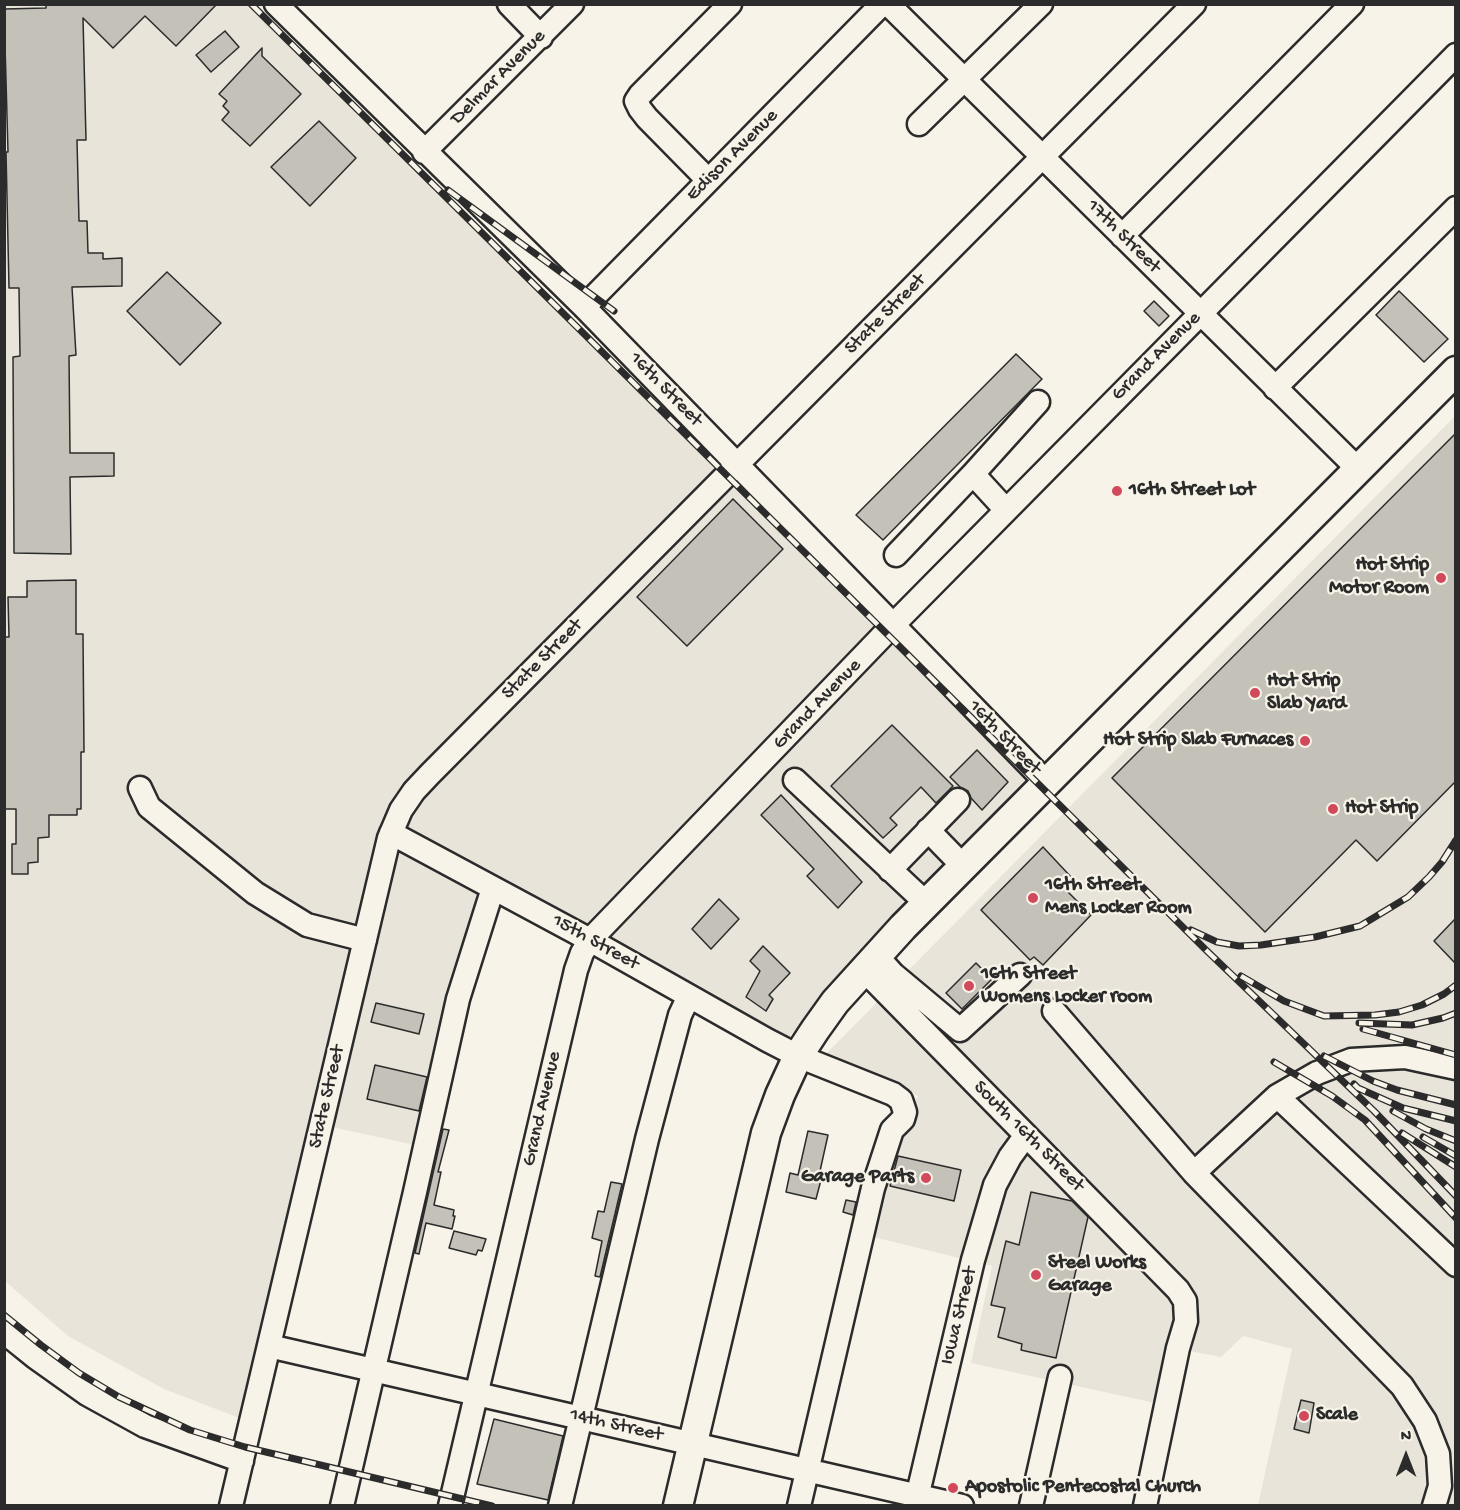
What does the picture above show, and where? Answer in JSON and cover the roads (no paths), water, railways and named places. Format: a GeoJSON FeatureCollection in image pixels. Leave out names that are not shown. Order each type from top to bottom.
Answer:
{"type":"FeatureCollection","features":[{"type":"Feature","properties":{"kind":"main road"},"geometry":{"type":"LineString","coordinates":[[678,1506],[766,1133],[798,1056],[835,1002],[869,962],[1455,371]]}},
{"type":"Feature","properties":{"kind":"street","name":"16th Street"},"geometry":{"type":"LineString","coordinates":[[276,4],[584,307],[1046,782]]}},
{"type":"Feature","properties":{"kind":"street"},"geometry":{"type":"LineString","coordinates":[[509,4],[541,37]]}},
{"type":"Feature","properties":{"kind":"street","name":"Delmar Avenue"},"geometry":{"type":"LineString","coordinates":[[424,152],[572,4]]}},
{"type":"Feature","properties":{"kind":"street"},"geometry":{"type":"LineString","coordinates":[[708,180],[640,110],[636,101],[730,4]]}},
{"type":"Feature","properties":{"kind":"street","name":"Edison Avenue"},"geometry":{"type":"LineString","coordinates":[[584,307],[882,4]]}},
{"type":"Feature","properties":{"kind":"street","name":"17th Street"},"geometry":{"type":"LineString","coordinates":[[888,4],[1358,469]]}},
{"type":"Feature","properties":{"kind":"street"},"geometry":{"type":"LineString","coordinates":[[919,124],[1041,4]]}},
{"type":"Feature","properties":{"kind":"street","name":"State Street"},"geometry":{"type":"LineString","coordinates":[[231,1506],[391,833],[401,810],[430,774],[1194,4]]}},
{"type":"Feature","properties":{"kind":"street"},"geometry":{"type":"LineString","coordinates":[[1122,236],[1352,4]]}},
{"type":"Feature","properties":{"kind":"street","name":"Grand Avenue"},"geometry":{"type":"LineString","coordinates":[[450,1506],[576,970],[590,940],[894,624],[1455,55]]}},
{"type":"Feature","properties":{"kind":"street"},"geometry":{"type":"LineString","coordinates":[[1275,388],[1455,208]]}},
{"type":"Feature","properties":{"kind":"street"},"geometry":{"type":"LineString","coordinates":[[896,555],[1038,402]]}},
{"type":"Feature","properties":{"kind":"street"},"geometry":{"type":"LineString","coordinates":[[973,474],[1006,510]]}},
{"type":"Feature","properties":{"kind":"street"},"geometry":{"type":"LineString","coordinates":[[795,780],[926,903]]}},
{"type":"Feature","properties":{"kind":"street"},"geometry":{"type":"LineString","coordinates":[[140,788],[149,807],[255,893],[308,925],[365,940]]}},
{"type":"Feature","properties":{"kind":"street"},"geometry":{"type":"LineString","coordinates":[[890,870],[958,800]]}},
{"type":"Feature","properties":{"kind":"street"},"geometry":{"type":"LineString","coordinates":[[928,830],[963,866]]}},
{"type":"Feature","properties":{"kind":"street","name":"15th Street"},"geometry":{"type":"LineString","coordinates":[[391,833],[798,1056],[893,1094],[901,1100],[903,1119],[892,1130],[873,1188],[808,1470]]}},
{"type":"Feature","properties":{"kind":"street"},"geometry":{"type":"LineString","coordinates":[[342,1506],[458,999],[493,888]]}},
{"type":"Feature","properties":{"kind":"street"},"geometry":{"type":"LineString","coordinates":[[869,962],[893,974],[960,1030],[1020,975]]}},
{"type":"Feature","properties":{"kind":"street","name":"South 16th Street"},"geometry":{"type":"LineString","coordinates":[[869,962],[1026,1135],[1178,1290],[1186,1310],[1186,1321],[1178,1348],[1145,1506]]}},
{"type":"Feature","properties":{"kind":"street"},"geometry":{"type":"LineString","coordinates":[[560,1506],[647,1139],[680,1015],[688,996]]}},
{"type":"Feature","properties":{"kind":"street"},"geometry":{"type":"LineString","coordinates":[[1054,1011],[1194,1173],[1402,1386],[1425,1421],[1438,1454],[1440,1486],[1434,1506]]}},
{"type":"Feature","properties":{"kind":"street"},"geometry":{"type":"LineString","coordinates":[[1194,1173],[1277,1096],[1317,1073],[1351,1060],[1405,1057],[1455,1068]]}},
{"type":"Feature","properties":{"kind":"street"},"geometry":{"type":"LineString","coordinates":[[1277,1096],[1455,1265]]}},
{"type":"Feature","properties":{"kind":"street","name":"Iowa Street"},"geometry":{"type":"LineString","coordinates":[[916,1500],[973,1260],[995,1185],[1010,1157],[1026,1135]]}},
{"type":"Feature","properties":{"kind":"street"},"geometry":{"type":"LineString","coordinates":[[4,1332],[87,1394],[145,1426],[242,1461]]}},
{"type":"Feature","properties":{"kind":"street","name":"14th Street"},"geometry":{"type":"LineString","coordinates":[[269,1346],[808,1470],[916,1500],[962,1506]]}},
{"type":"Feature","properties":{"kind":"street"},"geometry":{"type":"LineString","coordinates":[[1030,1506],[1060,1377]]}},
{"type":"Feature","properties":{"kind":"street"},"geometry":{"type":"LineString","coordinates":[[799,1506],[808,1470]]}},
{"type":"Feature","properties":{"kind":"railway"},"geometry":{"type":"LineString","coordinates":[[251,4],[1207,951],[1374,1111],[1456,1196]]}},
{"type":"Feature","properties":{"kind":"railway"},"geometry":{"type":"LineString","coordinates":[[448,190],[614,311]]}},
{"type":"Feature","properties":{"kind":"railway"},"geometry":{"type":"LineString","coordinates":[[1191,930],[1217,942],[1239,946],[1315,937],[1360,926],[1408,897],[1442,862],[1456,840]]}},
{"type":"Feature","properties":{"kind":"railway"},"geometry":{"type":"LineString","coordinates":[[1241,976],[1284,1001],[1324,1016],[1399,1012],[1422,1005],[1456,985]]}},
{"type":"Feature","properties":{"kind":"railway"},"geometry":{"type":"LineString","coordinates":[[1359,1023],[1412,1025],[1456,1013]]}},
{"type":"Feature","properties":{"kind":"railway"},"geometry":{"type":"LineString","coordinates":[[1363,1029],[1456,1055]]}},
{"type":"Feature","properties":{"kind":"railway"},"geometry":{"type":"LineString","coordinates":[[1324,1056],[1373,1081],[1397,1090],[1456,1105]]}},
{"type":"Feature","properties":{"kind":"railway"},"geometry":{"type":"LineString","coordinates":[[1274,1062],[1332,1096],[1365,1120],[1456,1218]]}},
{"type":"Feature","properties":{"kind":"railway"},"geometry":{"type":"LineString","coordinates":[[1354,1084],[1358,1088],[1403,1108],[1456,1121]]}},
{"type":"Feature","properties":{"kind":"railway"},"geometry":{"type":"LineString","coordinates":[[1393,1111],[1426,1129],[1456,1141]]}},
{"type":"Feature","properties":{"kind":"railway"},"geometry":{"type":"LineString","coordinates":[[1402,1133],[1456,1167]]}},
{"type":"Feature","properties":{"kind":"railway"},"geometry":{"type":"LineString","coordinates":[[1423,1137],[1456,1156]]}},
{"type":"Feature","properties":{"kind":"railway"},"geometry":{"type":"LineString","coordinates":[[4,1315],[79,1373],[119,1397],[190,1430],[245,1447],[492,1506]]}},
{"type":"Feature","properties":{"kind":"place","name":"16th Street Lot"},"geometry":{"type":"Point","coordinates":[1117,491]}},
{"type":"Feature","properties":{"kind":"place","name":"Hot Strip Motor Room"},"geometry":{"type":"Point","coordinates":[1441,578]}},
{"type":"Feature","properties":{"kind":"place","name":"Hot Strip Slab Yard"},"geometry":{"type":"Point","coordinates":[1255,693]}},
{"type":"Feature","properties":{"kind":"place","name":"Hot Strip Slab Furnaces"},"geometry":{"type":"Point","coordinates":[1305,741]}},
{"type":"Feature","properties":{"kind":"place","name":"Hot Strip"},"geometry":{"type":"Point","coordinates":[1333,809]}},
{"type":"Feature","properties":{"kind":"place","name":"16th Street Mens Locker Room"},"geometry":{"type":"Point","coordinates":[1033,898]}},
{"type":"Feature","properties":{"kind":"place","name":"16th Street Womens Locker room"},"geometry":{"type":"Point","coordinates":[969,986]}},
{"type":"Feature","properties":{"kind":"place","name":"Garage Parts"},"geometry":{"type":"Point","coordinates":[926,1178]}},
{"type":"Feature","properties":{"kind":"place","name":"Steel Works Garage"},"geometry":{"type":"Point","coordinates":[1036,1275]}},
{"type":"Feature","properties":{"kind":"place","name":"Scale"},"geometry":{"type":"Point","coordinates":[1304,1416]}},
{"type":"Feature","properties":{"kind":"place","name":"Apostolic Pentecostal Church"},"geometry":{"type":"Point","coordinates":[953,1488]}}]}
